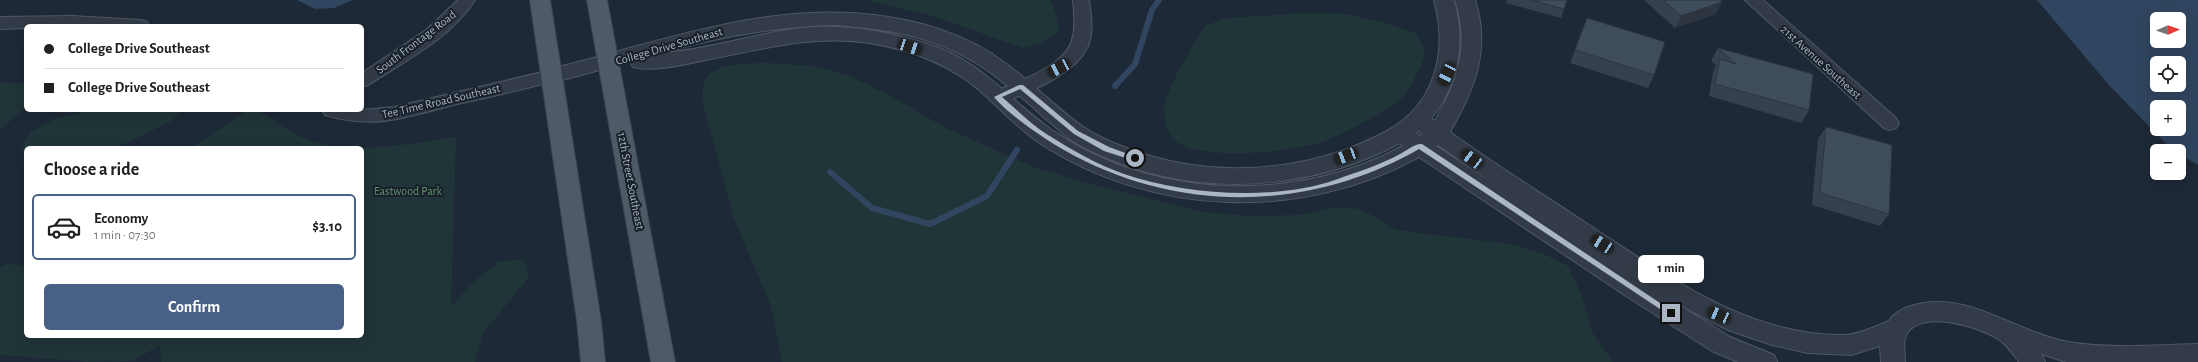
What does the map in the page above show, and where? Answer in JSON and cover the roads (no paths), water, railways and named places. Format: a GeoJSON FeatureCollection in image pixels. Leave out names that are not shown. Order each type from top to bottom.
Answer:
{"type":"FeatureCollection","features":[{"type":"Feature","properties":{"kind":"main road"},"geometry":{"type":"LineString","coordinates":[[540,0],[589,321],[593,362]]}},
{"type":"Feature","properties":{"kind":"main road","name":"12th Street Southeast"},"geometry":{"type":"LineString","coordinates":[[597,0],[663,362]]}},
{"type":"Feature","properties":{"kind":"street","name":"South Frontage Road"},"geometry":{"type":"LineString","coordinates":[[364,81],[440,27],[459,10],[467,0]]}},
{"type":"Feature","properties":{"kind":"street"},"geometry":{"type":"LineString","coordinates":[[997,97],[1059,68],[1072,57],[1080,45],[1082,25],[1081,0]]}},
{"type":"Feature","properties":{"kind":"street","name":"College Drive Southeast"},"geometry":{"type":"LineString","coordinates":[[609,63],[664,45],[757,24],[812,18],[846,18],[876,21],[945,39],[986,58],[1076,133],[1106,149],[1185,173],[1226,177],[1274,175],[1321,166],[1400,133],[1419,119],[1436,96],[1447,74],[1452,45],[1450,18],[1444,0]]}},
{"type":"Feature","properties":{"kind":"street"},"geometry":{"type":"LineString","coordinates":[[1429,140],[1466,82],[1471,60],[1473,36],[1471,15],[1465,0]]}},
{"type":"Feature","properties":{"kind":"street","name":"21st Avenue Southeast"},"geometry":{"type":"LineString","coordinates":[[1753,0],[1890,123]]}},
{"type":"Feature","properties":{"kind":"street"},"geometry":{"type":"LineString","coordinates":[[0,24],[72,22],[106,24]]}},
{"type":"Feature","properties":{"kind":"street","name":"College Drive Southeast"},"geometry":{"type":"LineString","coordinates":[[609,63],[665,61],[750,42],[838,33],[872,37],[946,58],[972,75],[1045,136],[1086,160],[1122,176],[1163,187],[1205,193],[1252,195],[1294,191],[1335,182],[1401,157],[1429,140]]}},
{"type":"Feature","properties":{"kind":"street"},"geometry":{"type":"LineString","coordinates":[[551,76],[609,63]]}},
{"type":"Feature","properties":{"kind":"street","name":"Tee Time Rroad Southeast"},"geometry":{"type":"LineString","coordinates":[[336,112],[344,115],[357,116],[394,113],[551,76]]}},
{"type":"Feature","properties":{"kind":"street"},"geometry":{"type":"LineString","coordinates":[[1419,119],[1429,140],[1634,289],[1721,344],[1765,362]]}},
{"type":"Feature","properties":{"kind":"street"},"geometry":{"type":"LineString","coordinates":[[1400,133],[1429,140],[1478,164],[1700,305],[1757,331],[1806,343],[1847,345],[1894,329],[1906,318],[1926,312],[1947,312],[1981,321],[2008,333],[2067,352],[2108,356],[2198,355]]}},
{"type":"Feature","properties":{"kind":"street"},"geometry":{"type":"LineString","coordinates":[[1893,362],[1890,346],[1894,329]]}},
{"type":"Feature","properties":{"kind":"street"},"geometry":{"type":"LineString","coordinates":[[2008,333],[2034,362]]}},
{"type":"Feature","properties":{"kind":"water"},"geometry":{"type":"Polygon","coordinates":[[[297,0],[353,0],[334,8],[315,9],[297,0]]]}},
{"type":"Feature","properties":{"kind":"water"},"geometry":{"type":"Polygon","coordinates":[[[2037,0],[2198,0],[2198,165],[2186,158],[2186,144],[2166,144],[2158,136],[2186,136],[2186,100],[2150,100],[2150,127],[2108,84],[2037,0]]]}},
{"type":"Feature","properties":{"kind":"waterway"},"geometry":{"type":"LineString","coordinates":[[1115,86],[1135,64],[1152,10],[1159,0]]}},
{"type":"Feature","properties":{"kind":"waterway"},"geometry":{"type":"LineString","coordinates":[[830,172],[872,208],[930,224],[987,196],[1017,150]]}},
{"type":"Feature","properties":{"kind":"park label","name":"Eastwood Park"},"geometry":{"type":"Point","coordinates":[408,191]}}]}
